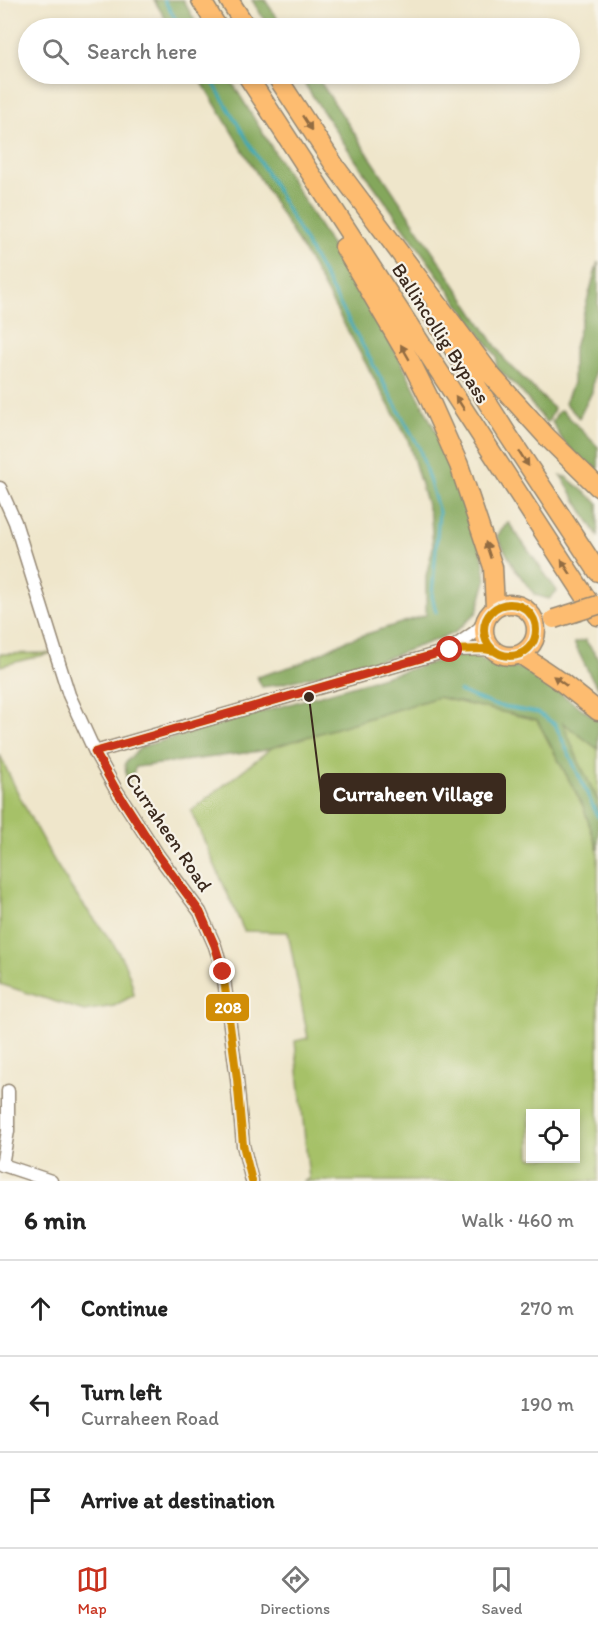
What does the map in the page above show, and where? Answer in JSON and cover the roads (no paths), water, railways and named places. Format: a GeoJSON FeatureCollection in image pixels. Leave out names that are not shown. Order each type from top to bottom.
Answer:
{"type":"FeatureCollection","features":[{"type":"Feature","properties":{"kind":"highway"},"geometry":{"type":"LineString","coordinates":[[201,0],[212,18]]}},
{"type":"Feature","properties":{"kind":"highway"},"geometry":{"type":"LineString","coordinates":[[229,0],[241,18]]}},
{"type":"Feature","properties":{"kind":"highway","name":"Ballincollig Bypass"},"geometry":{"type":"LineString","coordinates":[[252,84],[598,616]]}},
{"type":"Feature","properties":{"kind":"highway"},"geometry":{"type":"LineString","coordinates":[[282,84],[337,169],[492,376],[547,437],[598,487]]}},
{"type":"Feature","properties":{"kind":"highway"},"geometry":{"type":"LineString","coordinates":[[288,139],[322,209],[411,362],[446,434],[463,474],[491,558],[495,608]]}},
{"type":"Feature","properties":{"kind":"highway"},"geometry":{"type":"LineString","coordinates":[[357,196],[508,435],[598,572]]}},
{"type":"Feature","properties":{"kind":"highway"},"geometry":{"type":"LineString","coordinates":[[534,639],[535,622],[525,608],[510,604],[502,605],[490,612],[484,624],[485,639],[495,651],[511,656],[520,654],[531,645],[543,627],[554,619],[598,605]]}},
{"type":"Feature","properties":{"kind":"highway"},"geometry":{"type":"LineString","coordinates":[[531,614],[554,619]]}},
{"type":"Feature","properties":{"kind":"highway"},"geometry":{"type":"LineString","coordinates":[[520,654],[560,681],[598,711]]}},
{"type":"Feature","properties":{"kind":"street","name":"Curraheen Road"},"geometry":{"type":"LineString","coordinates":[[0,488],[15,522],[69,695],[95,752],[158,855],[200,912],[215,946],[223,972],[243,1145],[252,1181]]}},
{"type":"Feature","properties":{"kind":"street"},"geometry":{"type":"LineString","coordinates":[[450,650],[484,624]]}},
{"type":"Feature","properties":{"kind":"street"},"geometry":{"type":"LineString","coordinates":[[95,752],[450,650],[495,651]]}},
{"type":"Feature","properties":{"kind":"street"},"geometry":{"type":"LineString","coordinates":[[8,1091],[8,1131],[1,1164],[51,1181]]}},
{"type":"Feature","properties":{"kind":"waterway"},"geometry":{"type":"LineString","coordinates":[[164,0],[175,18]]}},
{"type":"Feature","properties":{"kind":"waterway"},"geometry":{"type":"LineString","coordinates":[[214,84],[271,180],[419,447],[439,512],[432,596],[436,612]]}},
{"type":"Feature","properties":{"kind":"waterway"},"geometry":{"type":"LineString","coordinates":[[459,691],[494,705],[538,713],[555,724],[598,817]]}},
{"type":"Feature","properties":{"kind":"place","name":"Curraheen Village"},"geometry":{"type":"Point","coordinates":[309,697]}}]}
